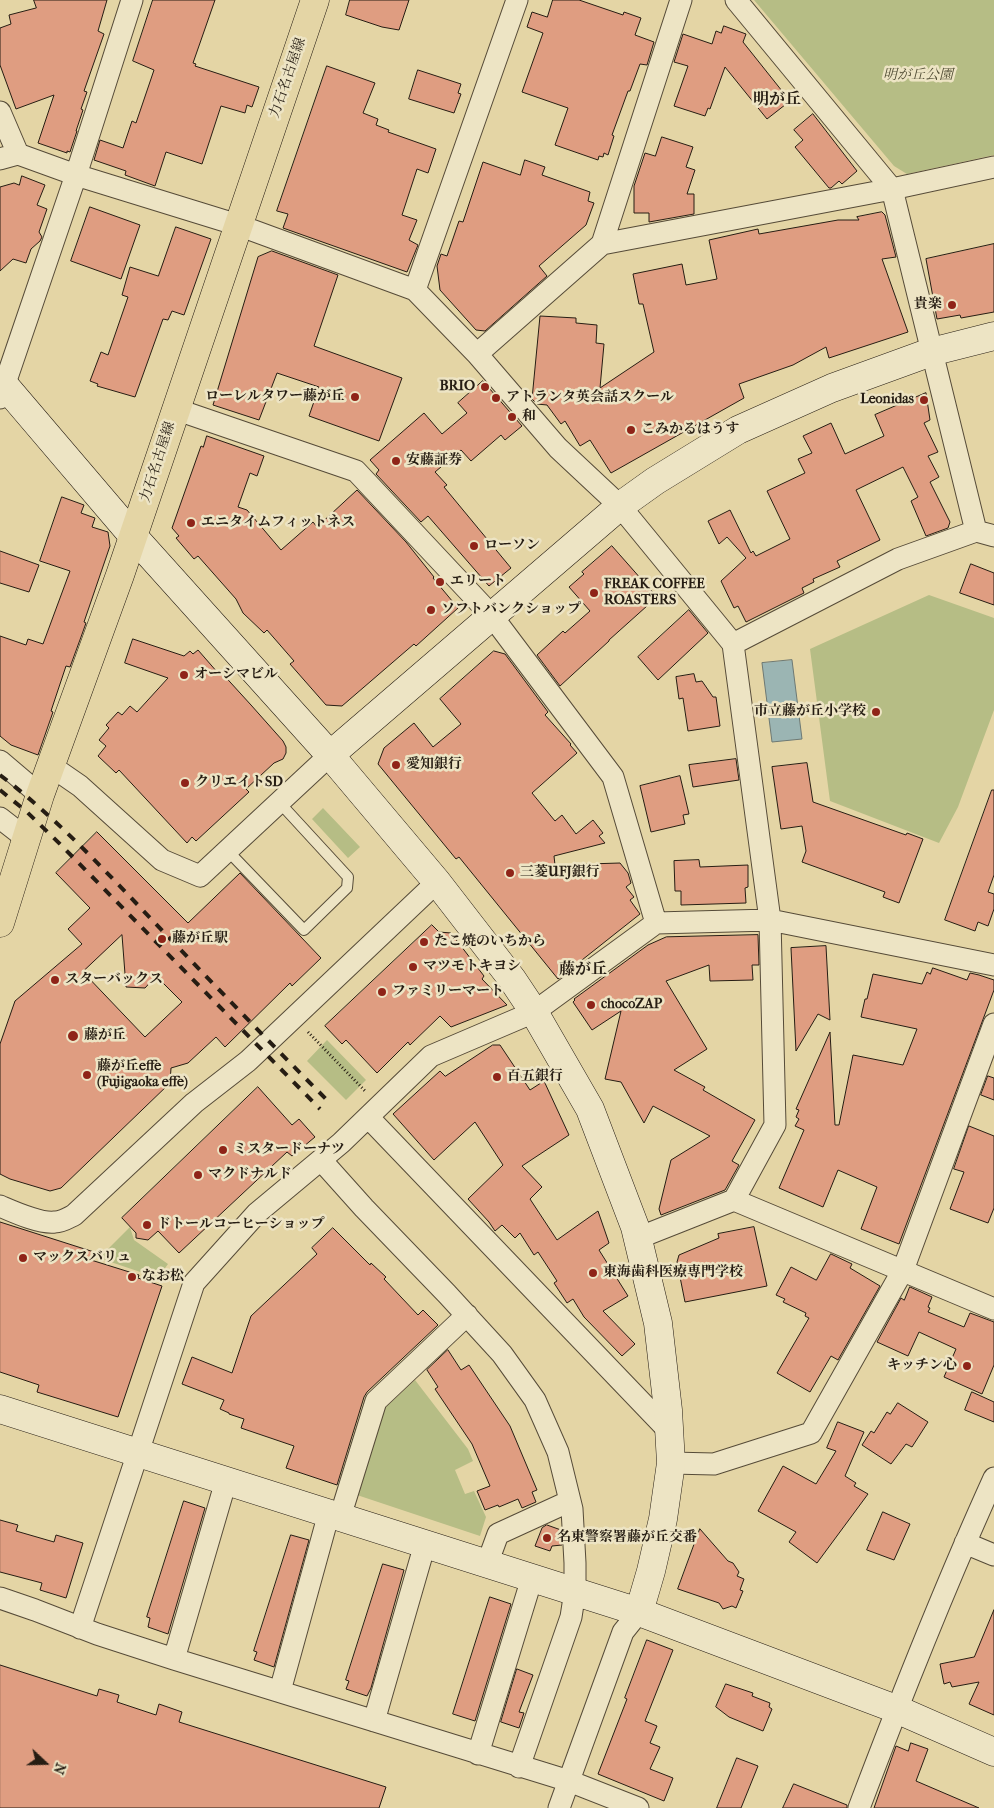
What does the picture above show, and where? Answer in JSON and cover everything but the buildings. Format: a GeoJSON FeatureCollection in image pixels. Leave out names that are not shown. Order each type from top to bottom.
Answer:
{"type":"FeatureCollection","features":[{"type":"Feature","properties":{"kind":"main road","name":"力石名古屋線"},"geometry":{"type":"LineString","coordinates":[[0,923],[40,795],[133,536],[315,0]]}},
{"type":"Feature","properties":{"kind":"street"},"geometry":{"type":"LineString","coordinates":[[132,0],[76,176],[1,388],[330,755],[437,882],[512,980],[534,1012],[590,1109],[635,1227],[658,1323],[668,1410],[671,1463],[663,1519],[640,1612],[623,1632],[559,1808]]}},
{"type":"Feature","properties":{"kind":"street"},"geometry":{"type":"LineString","coordinates":[[415,290],[517,0]]}},
{"type":"Feature","properties":{"kind":"street"},"geometry":{"type":"LineString","coordinates":[[602,244],[681,0]]}},
{"type":"Feature","properties":{"kind":"street"},"geometry":{"type":"LineString","coordinates":[[733,644],[898,558],[985,534],[931,352],[892,189],[736,0]]}},
{"type":"Feature","properties":{"kind":"street"},"geometry":{"type":"LineString","coordinates":[[0,112],[9,157],[238,225],[415,290],[477,354],[558,448],[620,506],[733,644],[770,920],[775,1125],[734,1200],[638,1238]]}},
{"type":"Feature","properties":{"kind":"street"},"geometry":{"type":"LineString","coordinates":[[477,354],[602,244],[892,189],[994,167]]}},
{"type":"Feature","properties":{"kind":"street"},"geometry":{"type":"LineString","coordinates":[[51,766],[80,786],[162,860],[200,876],[330,755],[620,506],[655,481],[738,430],[832,388],[931,352],[994,336]]}},
{"type":"Feature","properties":{"kind":"street"},"geometry":{"type":"LineString","coordinates":[[175,409],[356,471],[492,616],[613,777],[656,923]]}},
{"type":"Feature","properties":{"kind":"street"},"geometry":{"type":"LineString","coordinates":[[0,761],[40,795]]}},
{"type":"Feature","properties":{"kind":"street"},"geometry":{"type":"LineString","coordinates":[[0,818],[27,839]]}},
{"type":"Feature","properties":{"kind":"street"},"geometry":{"type":"LineString","coordinates":[[0,1206],[54,1223],[66,1220],[74,1215],[194,1103],[248,1061],[437,882]]}},
{"type":"Feature","properties":{"kind":"street"},"geometry":{"type":"LineString","coordinates":[[80,1628],[194,1283],[257,1213],[321,1160],[374,1112],[431,1056],[534,1012],[656,923],[770,920],[994,965]]}},
{"type":"Feature","properties":{"kind":"street"},"geometry":{"type":"LineString","coordinates":[[671,1463],[714,1464],[811,1433],[903,1270],[994,1024]]}},
{"type":"Feature","properties":{"kind":"street"},"geometry":{"type":"LineString","coordinates":[[374,1112],[668,1430]]}},
{"type":"Feature","properties":{"kind":"street"},"geometry":{"type":"LineString","coordinates":[[321,1160],[502,1354],[535,1400],[558,1452],[570,1501],[575,1563],[575,1591],[571,1617],[519,1767]]}},
{"type":"Feature","properties":{"kind":"street"},"geometry":{"type":"LineString","coordinates":[[734,1200],[994,1309]]}},
{"type":"Feature","properties":{"kind":"street"},"geometry":{"type":"LineString","coordinates":[[280,1691],[334,1515],[376,1400],[467,1315]]}},
{"type":"Feature","properties":{"kind":"street"},"geometry":{"type":"LineString","coordinates":[[0,1409],[640,1612],[896,1709],[994,1752]]}},
{"type":"Feature","properties":{"kind":"street"},"geometry":{"type":"LineString","coordinates":[[859,1808],[896,1709],[994,1478]]}},
{"type":"Feature","properties":{"kind":"street"},"geometry":{"type":"LineString","coordinates":[[174,1659],[226,1481]]}},
{"type":"Feature","properties":{"kind":"street"},"geometry":{"type":"LineString","coordinates":[[487,1564],[498,1534],[570,1501]]}},
{"type":"Feature","properties":{"kind":"street"},"geometry":{"type":"LineString","coordinates":[[965,1543],[994,1555]]}},
{"type":"Feature","properties":{"kind":"street"},"geometry":{"type":"LineString","coordinates":[[374,1721],[425,1544]]}},
{"type":"Feature","properties":{"kind":"street"},"geometry":{"type":"LineString","coordinates":[[478,1754],[532,1578]]}},
{"type":"Feature","properties":{"kind":"street"},"geometry":{"type":"LineString","coordinates":[[0,1598],[80,1628],[174,1659],[569,1781],[638,1808]]}},
{"type":"Feature","properties":{"kind":"lane"},"geometry":{"type":"LineString","coordinates":[[227,850],[304,930],[348,888],[348,877],[278,802]]}},
{"type":"Feature","properties":{"kind":"path"},"geometry":{"type":"LineString","coordinates":[[294,1017],[374,1112]]}},
{"type":"Feature","properties":{"kind":"green space","name":"明が丘公園"},"geometry":{"type":"Polygon","coordinates":[[[754,0],[994,0],[994,155],[907,174],[894,166],[754,0]]]}},
{"type":"Feature","properties":{"kind":"green space"},"geometry":{"type":"Polygon","coordinates":[[[929,595],[994,618],[994,710],[958,807],[939,843],[830,801],[810,649],[929,595]]]}},
{"type":"Feature","properties":{"kind":"green space"},"geometry":{"type":"Polygon","coordinates":[[[323,808],[360,847],[348,858],[312,819],[323,808]]]}},
{"type":"Feature","properties":{"kind":"green space"},"geometry":{"type":"Polygon","coordinates":[[[327,1040],[366,1080],[346,1100],[307,1061],[327,1040]]]}},
{"type":"Feature","properties":{"kind":"green space"},"geometry":{"type":"Polygon","coordinates":[[[130,1227],[134,1240],[168,1264],[158,1278],[99,1258],[130,1227]]]}},
{"type":"Feature","properties":{"kind":"green space"},"geometry":{"type":"Polygon","coordinates":[[[415,1380],[468,1449],[473,1461],[455,1470],[465,1494],[474,1491],[486,1517],[480,1536],[357,1495],[385,1408],[415,1380]]]}},
{"type":"Feature","properties":{"kind":"water"},"geometry":{"type":"Polygon","coordinates":[[[792,660],[802,739],[772,742],[762,663],[792,660]]]}},
{"type":"Feature","properties":{"kind":"railway"},"geometry":{"type":"LineString","coordinates":[[0,775],[87,852],[328,1101]]}},
{"type":"Feature","properties":{"kind":"railway"},"geometry":{"type":"LineString","coordinates":[[0,790],[27,812],[61,845],[320,1109]]}},
{"type":"Feature","properties":{"kind":"place","name":"貴楽"},"geometry":{"type":"Point","coordinates":[952,305]}},
{"type":"Feature","properties":{"kind":"place","name":"BRIO"},"geometry":{"type":"Point","coordinates":[485,387]}},
{"type":"Feature","properties":{"kind":"place","name":"ローレルタワー藤が丘"},"geometry":{"type":"Point","coordinates":[355,397]}},
{"type":"Feature","properties":{"kind":"place","name":"アトランタ英会話スクール"},"geometry":{"type":"Point","coordinates":[496,398]}},
{"type":"Feature","properties":{"kind":"place","name":"Leonidas"},"geometry":{"type":"Point","coordinates":[924,400]}},
{"type":"Feature","properties":{"kind":"place","name":"和"},"geometry":{"type":"Point","coordinates":[512,417]}},
{"type":"Feature","properties":{"kind":"place","name":"こみかるはうす"},"geometry":{"type":"Point","coordinates":[631,430]}},
{"type":"Feature","properties":{"kind":"place","name":"安藤証券"},"geometry":{"type":"Point","coordinates":[396,461]}},
{"type":"Feature","properties":{"kind":"place","name":"エニタイムフィットネス"},"geometry":{"type":"Point","coordinates":[191,523]}},
{"type":"Feature","properties":{"kind":"place","name":"ローソン"},"geometry":{"type":"Point","coordinates":[474,546]}},
{"type":"Feature","properties":{"kind":"place","name":"エリート"},"geometry":{"type":"Point","coordinates":[440,582]}},
{"type":"Feature","properties":{"kind":"place","name":"FREAK COFFEE ROASTERS"},"geometry":{"type":"Point","coordinates":[594,593]}},
{"type":"Feature","properties":{"kind":"place","name":"ソフトバンクショップ"},"geometry":{"type":"Point","coordinates":[431,610]}},
{"type":"Feature","properties":{"kind":"place","name":"オーシマビル"},"geometry":{"type":"Point","coordinates":[184,675]}},
{"type":"Feature","properties":{"kind":"place","name":"市立藤が丘小学校"},"geometry":{"type":"Point","coordinates":[876,712]}},
{"type":"Feature","properties":{"kind":"place","name":"愛知銀行"},"geometry":{"type":"Point","coordinates":[396,765]}},
{"type":"Feature","properties":{"kind":"place","name":"クリエイトSD"},"geometry":{"type":"Point","coordinates":[185,783]}},
{"type":"Feature","properties":{"kind":"place","name":"三菱UFJ銀行"},"geometry":{"type":"Point","coordinates":[510,873]}},
{"type":"Feature","properties":{"kind":"place","name":"藤が丘駅"},"geometry":{"type":"Point","coordinates":[162,939]}},
{"type":"Feature","properties":{"kind":"place","name":"たこ焼のいちから"},"geometry":{"type":"Point","coordinates":[424,942]}},
{"type":"Feature","properties":{"kind":"place","name":"マツモトキヨシ"},"geometry":{"type":"Point","coordinates":[413,967]}},
{"type":"Feature","properties":{"kind":"place","name":"スターバックス"},"geometry":{"type":"Point","coordinates":[55,980]}},
{"type":"Feature","properties":{"kind":"place","name":"ファミリーマート"},"geometry":{"type":"Point","coordinates":[382,992]}},
{"type":"Feature","properties":{"kind":"place","name":"chocoZAP"},"geometry":{"type":"Point","coordinates":[591,1005]}},
{"type":"Feature","properties":{"kind":"place","name":"藤が丘"},"geometry":{"type":"Point","coordinates":[73,1036]}},
{"type":"Feature","properties":{"kind":"place","name":"藤が丘effe (Fujigaoka effe)"},"geometry":{"type":"Point","coordinates":[87,1075]}},
{"type":"Feature","properties":{"kind":"place","name":"百五銀行"},"geometry":{"type":"Point","coordinates":[497,1077]}},
{"type":"Feature","properties":{"kind":"place","name":"ミスタードーナツ"},"geometry":{"type":"Point","coordinates":[223,1150]}},
{"type":"Feature","properties":{"kind":"place","name":"マクドナルド"},"geometry":{"type":"Point","coordinates":[198,1175]}},
{"type":"Feature","properties":{"kind":"place","name":"ドトールコーヒーショップ"},"geometry":{"type":"Point","coordinates":[147,1225]}},
{"type":"Feature","properties":{"kind":"place","name":"マックスバリュ"},"geometry":{"type":"Point","coordinates":[23,1258]}},
{"type":"Feature","properties":{"kind":"place","name":"東海歯科医療専門学校"},"geometry":{"type":"Point","coordinates":[593,1273]}},
{"type":"Feature","properties":{"kind":"place","name":"なお松"},"geometry":{"type":"Point","coordinates":[132,1277]}},
{"type":"Feature","properties":{"kind":"place","name":"キッチン心"},"geometry":{"type":"Point","coordinates":[967,1366]}},
{"type":"Feature","properties":{"kind":"place","name":"名東警察署藤が丘交番"},"geometry":{"type":"Point","coordinates":[547,1538]}},
{"type":"Feature","properties":{"kind":"district","name":"明が丘"},"geometry":{"type":"Point","coordinates":[777,100]}},
{"type":"Feature","properties":{"kind":"district","name":"藤が丘"},"geometry":{"type":"Point","coordinates":[583,970]}}]}
